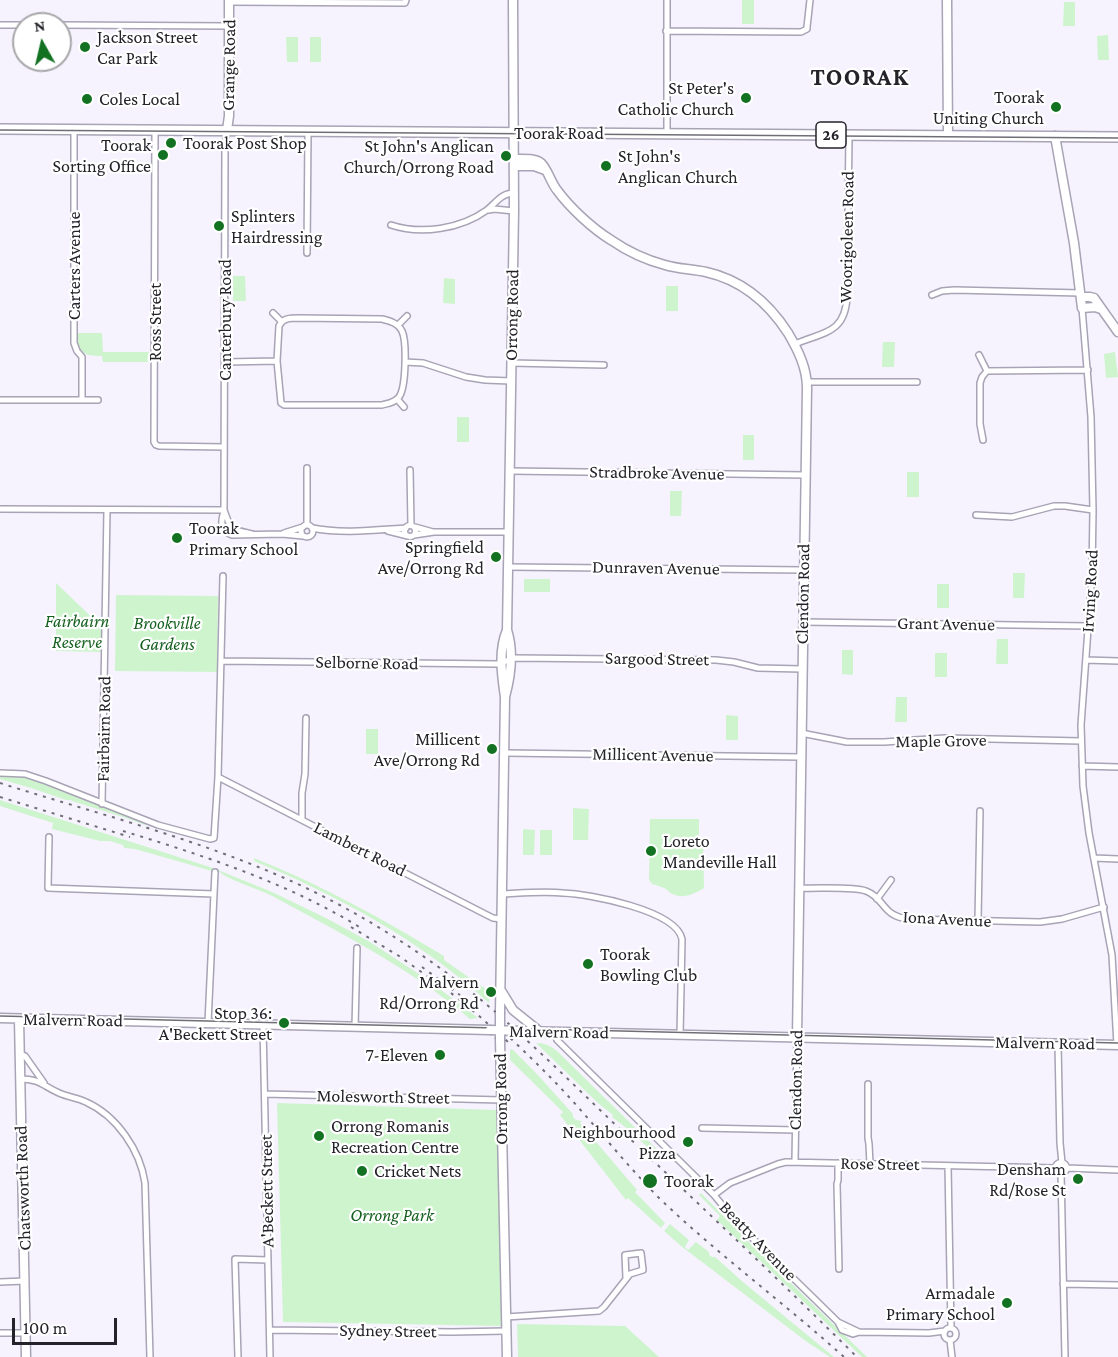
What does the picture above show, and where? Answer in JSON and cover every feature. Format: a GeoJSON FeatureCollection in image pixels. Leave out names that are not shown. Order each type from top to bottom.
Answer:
{"type":"FeatureCollection","features":[{"type":"Feature","properties":{"kind":"main road","name":"Orrong Road"},"geometry":{"type":"LineString","coordinates":[[507,1357],[500,989],[506,697],[510,678],[506,661],[511,643],[507,630],[514,211],[513,0]]}},
{"type":"Feature","properties":{"kind":"main road"},"geometry":{"type":"LineString","coordinates":[[947,0],[948,135]]}},
{"type":"Feature","properties":{"kind":"main road","name":"Grange Road"},"geometry":{"type":"LineString","coordinates":[[227,130],[229,1]]}},
{"type":"Feature","properties":{"kind":"main road","name":"Toorak Road"},"geometry":{"type":"LineString","coordinates":[[0,129],[1118,136]]}},
{"type":"Feature","properties":{"kind":"main road","name":"Irving Road"},"geometry":{"type":"LineString","coordinates":[[1056,136],[1070,215],[1082,308]]}},
{"type":"Feature","properties":{"kind":"main road","name":"Clendon Road"},"geometry":{"type":"LineString","coordinates":[[514,163],[536,161],[541,164],[560,194],[584,218],[609,239],[632,252],[667,266],[717,275],[763,300],[795,344],[804,368],[807,382],[797,1037]]}},
{"type":"Feature","properties":{"kind":"main road"},"geometry":{"type":"LineString","coordinates":[[1081,295],[1094,298],[1118,332]]}},
{"type":"Feature","properties":{"kind":"main road"},"geometry":{"type":"LineString","coordinates":[[1082,308],[1101,309]]}},
{"type":"Feature","properties":{"kind":"main road"},"geometry":{"type":"LineString","coordinates":[[500,989],[513,1010],[539,1031]]}},
{"type":"Feature","properties":{"kind":"main road","name":"Malvern Road"},"geometry":{"type":"LineString","coordinates":[[0,1018],[490,1030],[500,1034],[539,1031],[1117,1045]]}},
{"type":"Feature","properties":{"kind":"main road","name":"Chatsworth Road"},"geometry":{"type":"LineString","coordinates":[[19,1019],[26,1357]]}},
{"type":"Feature","properties":{"kind":"street"},"geometry":{"type":"LineString","coordinates":[[229,1],[405,3],[406,0]]}},
{"type":"Feature","properties":{"kind":"street"},"geometry":{"type":"LineString","coordinates":[[667,0],[667,134]]}},
{"type":"Feature","properties":{"kind":"street"},"geometry":{"type":"LineString","coordinates":[[666,31],[801,32],[807,29],[810,0]]}},
{"type":"Feature","properties":{"kind":"street"},"geometry":{"type":"LineString","coordinates":[[72,25],[229,26]]}},
{"type":"Feature","properties":{"kind":"street","name":"Carters Avenue"},"geometry":{"type":"LineString","coordinates":[[74,129],[74,343],[82,357],[82,400]]}},
{"type":"Feature","properties":{"kind":"street","name":"Ross Street"},"geometry":{"type":"LineString","coordinates":[[155,130],[154,441],[159,446],[224,447]]}},
{"type":"Feature","properties":{"kind":"street","name":"Canterbury Road"},"geometry":{"type":"LineString","coordinates":[[224,510],[225,145],[227,130]]}},
{"type":"Feature","properties":{"kind":"street"},"geometry":{"type":"LineString","coordinates":[[307,253],[308,131]]}},
{"type":"Feature","properties":{"kind":"street","name":"Woorigoleen Road"},"geometry":{"type":"LineString","coordinates":[[795,344],[828,332],[840,322],[845,314],[849,135]]}},
{"type":"Feature","properties":{"kind":"street"},"geometry":{"type":"LineString","coordinates":[[391,225],[412,230],[435,229],[457,224],[487,210],[506,193],[514,193]]}},
{"type":"Feature","properties":{"kind":"street"},"geometry":{"type":"LineString","coordinates":[[487,210],[514,211]]}},
{"type":"Feature","properties":{"kind":"street"},"geometry":{"type":"LineString","coordinates":[[932,296],[942,291],[954,290],[1081,295]]}},
{"type":"Feature","properties":{"kind":"street","name":"Irving Road"},"geometry":{"type":"LineString","coordinates":[[1082,308],[1088,370],[1093,510],[1092,574],[1081,741],[1082,766],[1085,807],[1114,972],[1117,1045]]}},
{"type":"Feature","properties":{"kind":"street"},"geometry":{"type":"LineString","coordinates":[[273,313],[282,321]]}},
{"type":"Feature","properties":{"kind":"street"},"geometry":{"type":"LineString","coordinates":[[398,325],[407,316]]}},
{"type":"Feature","properties":{"kind":"street"},"geometry":{"type":"LineString","coordinates":[[287,318],[382,319],[398,325],[403,334],[405,362],[404,386],[397,399],[382,405],[284,405],[281,403],[277,361],[279,326],[282,321],[287,318]]}},
{"type":"Feature","properties":{"kind":"street"},"geometry":{"type":"LineString","coordinates":[[979,355],[987,371]]}},
{"type":"Feature","properties":{"kind":"street"},"geometry":{"type":"LineString","coordinates":[[225,362],[277,361]]}},
{"type":"Feature","properties":{"kind":"street"},"geometry":{"type":"LineString","coordinates":[[405,362],[423,363],[466,377],[511,381]]}},
{"type":"Feature","properties":{"kind":"street"},"geometry":{"type":"LineString","coordinates":[[511,363],[604,365]]}},
{"type":"Feature","properties":{"kind":"street"},"geometry":{"type":"LineString","coordinates":[[987,371],[1088,370]]}},
{"type":"Feature","properties":{"kind":"street"},"geometry":{"type":"LineString","coordinates":[[983,440],[980,424],[981,383],[987,371]]}},
{"type":"Feature","properties":{"kind":"street"},"geometry":{"type":"LineString","coordinates":[[807,382],[917,382]]}},
{"type":"Feature","properties":{"kind":"street"},"geometry":{"type":"LineString","coordinates":[[397,399],[404,407]]}},
{"type":"Feature","properties":{"kind":"street"},"geometry":{"type":"LineString","coordinates":[[0,400],[98,400]]}},
{"type":"Feature","properties":{"kind":"street"},"geometry":{"type":"LineString","coordinates":[[274,410],[281,403]]}},
{"type":"Feature","properties":{"kind":"street"},"geometry":{"type":"LineString","coordinates":[[307,468],[307,527],[313,533],[307,536]]}},
{"type":"Feature","properties":{"kind":"street"},"geometry":{"type":"LineString","coordinates":[[410,470],[410,527],[405,532],[411,535]]}},
{"type":"Feature","properties":{"kind":"street","name":"Stradbroke Avenue"},"geometry":{"type":"LineString","coordinates":[[509,471],[805,475]]}},
{"type":"Feature","properties":{"kind":"street"},"geometry":{"type":"LineString","coordinates":[[976,515],[1012,517],[1054,506],[1093,510]]}},
{"type":"Feature","properties":{"kind":"street"},"geometry":{"type":"LineString","coordinates":[[0,509],[224,510],[232,529],[252,534],[307,536],[332,530]]}},
{"type":"Feature","properties":{"kind":"street","name":"Fairbairn Road"},"geometry":{"type":"LineString","coordinates":[[102,804],[107,510]]}},
{"type":"Feature","properties":{"kind":"street"},"geometry":{"type":"LineString","coordinates":[[282,534],[307,527],[332,530],[387,530],[410,527],[434,532]]}},
{"type":"Feature","properties":{"kind":"street"},"geometry":{"type":"LineString","coordinates":[[307,527],[301,533],[307,536]]}},
{"type":"Feature","properties":{"kind":"street"},"geometry":{"type":"LineString","coordinates":[[410,527],[416,532],[411,535]]}},
{"type":"Feature","properties":{"kind":"street"},"geometry":{"type":"LineString","coordinates":[[387,530],[411,535],[434,532],[508,532]]}},
{"type":"Feature","properties":{"kind":"street","name":"Dunraven Avenue"},"geometry":{"type":"LineString","coordinates":[[508,567],[804,570]]}},
{"type":"Feature","properties":{"kind":"street"},"geometry":{"type":"LineString","coordinates":[[0,773],[25,774],[166,828],[212,840],[216,834],[223,576]]}},
{"type":"Feature","properties":{"kind":"street","name":"Grant Avenue"},"geometry":{"type":"LineString","coordinates":[[803,622],[1088,626]]}},
{"type":"Feature","properties":{"kind":"street","name":"Sargood Street"},"geometry":{"type":"LineString","coordinates":[[506,661],[514,658],[716,660],[765,668],[802,669]]}},
{"type":"Feature","properties":{"kind":"street"},"geometry":{"type":"LineString","coordinates":[[1086,660],[1118,661]]}},
{"type":"Feature","properties":{"kind":"street","name":"Selborne Road"},"geometry":{"type":"LineString","coordinates":[[222,661],[497,664],[506,661]]}},
{"type":"Feature","properties":{"kind":"street"},"geometry":{"type":"LineString","coordinates":[[302,819],[306,718]]}},
{"type":"Feature","properties":{"kind":"street","name":"Maple Grove"},"geometry":{"type":"LineString","coordinates":[[801,733],[838,741],[856,742],[945,738],[1081,741]]}},
{"type":"Feature","properties":{"kind":"street","name":"Millicent Avenue"},"geometry":{"type":"LineString","coordinates":[[505,753],[801,757]]}},
{"type":"Feature","properties":{"kind":"street"},"geometry":{"type":"LineString","coordinates":[[1082,766],[1118,767]]}},
{"type":"Feature","properties":{"kind":"street","name":"Lambert Road"},"geometry":{"type":"LineString","coordinates":[[218,777],[485,914],[502,919]]}},
{"type":"Feature","properties":{"kind":"street"},"geometry":{"type":"LineString","coordinates":[[978,921],[980,811]]}},
{"type":"Feature","properties":{"kind":"street"},"geometry":{"type":"LineString","coordinates":[[49,837],[48,888],[214,894]]}},
{"type":"Feature","properties":{"kind":"street"},"geometry":{"type":"LineString","coordinates":[[1094,858],[1118,859]]}},
{"type":"Feature","properties":{"kind":"street"},"geometry":{"type":"LineString","coordinates":[[208,1023],[215,872]]}},
{"type":"Feature","properties":{"kind":"street"},"geometry":{"type":"LineString","coordinates":[[877,899],[891,880]]}},
{"type":"Feature","properties":{"kind":"street","name":"Iona Avenue"},"geometry":{"type":"LineString","coordinates":[[799,888],[858,890],[870,893],[888,911],[898,917],[1040,922],[1062,919],[1104,907]]}},
{"type":"Feature","properties":{"kind":"street"},"geometry":{"type":"LineString","coordinates":[[502,894],[547,892],[594,897],[636,908],[676,928],[682,939],[680,1035]]}},
{"type":"Feature","properties":{"kind":"street"},"geometry":{"type":"LineString","coordinates":[[1109,937],[1118,937]]}},
{"type":"Feature","properties":{"kind":"street"},"geometry":{"type":"LineString","coordinates":[[355,1027],[357,948]]}},
{"type":"Feature","properties":{"kind":"street","name":"A'Beckett Street"},"geometry":{"type":"LineString","coordinates":[[263,1024],[270,1357]]}},
{"type":"Feature","properties":{"kind":"street","name":"Beatty Avenue"},"geometry":{"type":"LineString","coordinates":[[555,1032],[557,1040],[838,1322],[839,1327],[859,1332],[948,1334]]}},
{"type":"Feature","properties":{"kind":"street","name":"Clendon Road"},"geometry":{"type":"LineString","coordinates":[[795,1162],[797,1037]]}},
{"type":"Feature","properties":{"kind":"street"},"geometry":{"type":"LineString","coordinates":[[1058,1044],[1060,1143],[1062,1163],[1067,1168]]}},
{"type":"Feature","properties":{"kind":"street"},"geometry":{"type":"LineString","coordinates":[[20,1054],[25,1056],[45,1084]]}},
{"type":"Feature","properties":{"kind":"street"},"geometry":{"type":"LineString","coordinates":[[20,1079],[32,1079],[59,1093],[86,1102],[118,1127],[139,1159],[145,1183],[150,1357]]}},
{"type":"Feature","properties":{"kind":"street"},"geometry":{"type":"LineString","coordinates":[[868,1084],[870,1164]]}},
{"type":"Feature","properties":{"kind":"street","name":"Molesworth Street"},"geometry":{"type":"LineString","coordinates":[[265,1094],[501,1100]]}},
{"type":"Feature","properties":{"kind":"street"},"geometry":{"type":"LineString","coordinates":[[702,1128],[795,1130]]}},
{"type":"Feature","properties":{"kind":"street","name":"Rose Street"},"geometry":{"type":"LineString","coordinates":[[714,1196],[723,1187],[782,1163],[1054,1168]]}},
{"type":"Feature","properties":{"kind":"street"},"geometry":{"type":"LineString","coordinates":[[838,1163],[839,1269]]}},
{"type":"Feature","properties":{"kind":"street"},"geometry":{"type":"LineString","coordinates":[[1062,1163],[1057,1164],[1054,1168],[1056,1172],[1065,1172],[1067,1168]]}},
{"type":"Feature","properties":{"kind":"street"},"geometry":{"type":"LineString","coordinates":[[948,1166],[948,1334],[952,1357]]}},
{"type":"Feature","properties":{"kind":"street"},"geometry":{"type":"LineString","coordinates":[[1067,1168],[1118,1170]]}},
{"type":"Feature","properties":{"kind":"street"},"geometry":{"type":"LineString","coordinates":[[1061,1173],[1065,1357]]}},
{"type":"Feature","properties":{"kind":"street"},"geometry":{"type":"LineString","coordinates":[[237,1357],[235,1259],[268,1260]]}},
{"type":"Feature","properties":{"kind":"street"},"geometry":{"type":"LineString","coordinates":[[506,1317],[597,1311],[602,1309],[630,1271]]}},
{"type":"Feature","properties":{"kind":"street"},"geometry":{"type":"LineString","coordinates":[[0,1282],[26,1281]]}},
{"type":"Feature","properties":{"kind":"street"},"geometry":{"type":"LineString","coordinates":[[1063,1284],[1118,1285]]}},
{"type":"Feature","properties":{"kind":"street","name":"Sydney Street"},"geometry":{"type":"LineString","coordinates":[[270,1330],[506,1331]]}},
{"type":"Feature","properties":{"kind":"street"},"geometry":{"type":"LineString","coordinates":[[0,1333],[25,1333]]}},
{"type":"Feature","properties":{"kind":"green space"},"geometry":{"type":"Polygon","coordinates":[[[742,0],[754,0],[754,24],[742,24],[742,0]]]}},
{"type":"Feature","properties":{"kind":"green space"},"geometry":{"type":"Polygon","coordinates":[[[1064,2],[1075,2],[1075,26],[1063,26],[1064,2]]]}},
{"type":"Feature","properties":{"kind":"green space"},"geometry":{"type":"Polygon","coordinates":[[[1108,35],[1109,60],[1098,60],[1097,36],[1108,35]]]}},
{"type":"Feature","properties":{"kind":"green space"},"geometry":{"type":"Polygon","coordinates":[[[286,37],[298,37],[298,62],[287,62],[286,37]]]}},
{"type":"Feature","properties":{"kind":"green space"},"geometry":{"type":"Polygon","coordinates":[[[310,37],[321,37],[321,62],[310,62],[310,37]]]}},
{"type":"Feature","properties":{"kind":"green space"},"geometry":{"type":"Polygon","coordinates":[[[233,276],[245,276],[246,301],[233,301],[233,276]]]}},
{"type":"Feature","properties":{"kind":"green space"},"geometry":{"type":"Polygon","coordinates":[[[444,278],[455,279],[455,304],[443,303],[444,278]]]}},
{"type":"Feature","properties":{"kind":"green space"},"geometry":{"type":"Polygon","coordinates":[[[666,286],[678,286],[678,311],[666,311],[666,286]]]}},
{"type":"Feature","properties":{"kind":"green space"},"geometry":{"type":"Polygon","coordinates":[[[78,333],[102,333],[103,352],[149,352],[149,362],[103,362],[102,356],[88,355],[82,351],[78,344],[78,333]]]}},
{"type":"Feature","properties":{"kind":"green space"},"geometry":{"type":"Polygon","coordinates":[[[883,342],[895,342],[894,367],[882,367],[883,342]]]}},
{"type":"Feature","properties":{"kind":"green space"},"geometry":{"type":"Polygon","coordinates":[[[1115,352],[1118,377],[1106,378],[1104,354],[1115,352]]]}},
{"type":"Feature","properties":{"kind":"green space"},"geometry":{"type":"Polygon","coordinates":[[[457,417],[469,417],[469,442],[457,442],[457,417]]]}},
{"type":"Feature","properties":{"kind":"green space"},"geometry":{"type":"Polygon","coordinates":[[[743,435],[754,435],[754,460],[743,460],[743,435]]]}},
{"type":"Feature","properties":{"kind":"green space"},"geometry":{"type":"Polygon","coordinates":[[[907,472],[919,472],[919,497],[907,497],[907,472]]]}},
{"type":"Feature","properties":{"kind":"green space"},"geometry":{"type":"Polygon","coordinates":[[[670,491],[682,491],[681,516],[670,516],[670,491]]]}},
{"type":"Feature","properties":{"kind":"green space"},"geometry":{"type":"Polygon","coordinates":[[[1013,573],[1025,573],[1024,598],[1013,598],[1013,573]]]}},
{"type":"Feature","properties":{"kind":"green space"},"geometry":{"type":"Polygon","coordinates":[[[524,579],[550,579],[550,592],[524,592],[524,579]]]}},
{"type":"Feature","properties":{"kind":"green space","name":"Fairbairn Reserve"},"geometry":{"type":"Polygon","coordinates":[[[56,583],[104,629],[103,652],[56,651],[56,583]]]}},
{"type":"Feature","properties":{"kind":"green space"},"geometry":{"type":"Polygon","coordinates":[[[937,584],[949,584],[949,608],[937,608],[937,584]]]}},
{"type":"Feature","properties":{"kind":"green space","name":"Brookville Gardens"},"geometry":{"type":"Polygon","coordinates":[[[116,595],[218,596],[217,672],[115,671],[116,595]]]}},
{"type":"Feature","properties":{"kind":"green space"},"geometry":{"type":"Polygon","coordinates":[[[997,639],[1008,639],[1008,664],[996,664],[997,639]]]}},
{"type":"Feature","properties":{"kind":"green space"},"geometry":{"type":"Polygon","coordinates":[[[842,650],[853,650],[853,675],[842,674],[842,650]]]}},
{"type":"Feature","properties":{"kind":"green space"},"geometry":{"type":"Polygon","coordinates":[[[935,653],[947,653],[947,677],[935,677],[935,653]]]}},
{"type":"Feature","properties":{"kind":"green space"},"geometry":{"type":"Polygon","coordinates":[[[896,697],[907,697],[907,722],[895,722],[896,697]]]}},
{"type":"Feature","properties":{"kind":"green space"},"geometry":{"type":"Polygon","coordinates":[[[726,715],[738,716],[738,740],[726,740],[726,715]]]}},
{"type":"Feature","properties":{"kind":"green space"},"geometry":{"type":"Polygon","coordinates":[[[366,729],[378,729],[378,754],[366,754],[366,729]]]}},
{"type":"Feature","properties":{"kind":"green space"},"geometry":{"type":"Polygon","coordinates":[[[7,775],[44,783],[148,825],[0,779],[7,775]]]}},
{"type":"Feature","properties":{"kind":"green space"},"geometry":{"type":"Polygon","coordinates":[[[0,800],[213,868],[272,892],[370,942],[428,980],[478,1018],[470,1019],[401,968],[262,891],[218,871],[124,848],[123,845],[110,841],[100,841],[52,829],[53,823],[0,806],[0,800]]]}},
{"type":"Feature","properties":{"kind":"green space"},"geometry":{"type":"Polygon","coordinates":[[[573,808],[589,809],[588,840],[573,840],[573,808]]]}},
{"type":"Feature","properties":{"kind":"green space"},"geometry":{"type":"Polygon","coordinates":[[[650,819],[699,819],[699,837],[703,837],[704,888],[690,895],[679,896],[652,884],[649,880],[650,819]]]}},
{"type":"Feature","properties":{"kind":"green space"},"geometry":{"type":"Polygon","coordinates":[[[523,829],[535,830],[534,855],[523,855],[523,829]]]}},
{"type":"Feature","properties":{"kind":"green space"},"geometry":{"type":"Polygon","coordinates":[[[540,830],[552,830],[552,855],[540,855],[540,830]]]}},
{"type":"Feature","properties":{"kind":"green space"},"geometry":{"type":"Polygon","coordinates":[[[254,858],[351,903],[444,956],[444,960],[490,992],[489,1003],[436,960],[378,922],[317,889],[254,861],[254,858]]]}},
{"type":"Feature","properties":{"kind":"green space"},"geometry":{"type":"Polygon","coordinates":[[[536,1043],[548,1045],[557,1051],[664,1156],[661,1159],[612,1117],[613,1115],[536,1043]]]}},
{"type":"Feature","properties":{"kind":"green space"},"geometry":{"type":"Polygon","coordinates":[[[512,1049],[573,1114],[573,1117],[582,1121],[580,1123],[637,1190],[635,1192],[665,1223],[661,1228],[628,1198],[626,1200],[560,1115],[563,1112],[510,1060],[512,1049]]]}},
{"type":"Feature","properties":{"kind":"green space","name":"Orrong Park"},"geometry":{"type":"Polygon","coordinates":[[[277,1103],[498,1110],[504,1326],[283,1322],[277,1103]]]}},
{"type":"Feature","properties":{"kind":"green space"},"geometry":{"type":"Polygon","coordinates":[[[701,1193],[867,1357],[862,1357],[717,1220],[720,1216],[699,1195],[701,1193]]]}},
{"type":"Feature","properties":{"kind":"green space"},"geometry":{"type":"Polygon","coordinates":[[[670,1224],[689,1240],[685,1247],[688,1250],[696,1242],[834,1357],[830,1357],[807,1342],[681,1246],[664,1231],[670,1224]]]}},
{"type":"Feature","properties":{"kind":"green space"},"geometry":{"type":"Polygon","coordinates":[[[517,1324],[625,1326],[659,1357],[518,1357],[517,1324]]]}},
{"type":"Feature","properties":{"kind":"tram line"},"geometry":{"type":"LineString","coordinates":[[0,130],[1118,138]]}},
{"type":"Feature","properties":{"kind":"tram line"},"geometry":{"type":"LineString","coordinates":[[0,1016],[1118,1043]]}},
{"type":"Feature","properties":{"kind":"railway"},"geometry":{"type":"LineString","coordinates":[[0,783],[177,837],[264,869],[347,909],[419,953],[470,991],[522,1035],[857,1357]]}},
{"type":"Feature","properties":{"kind":"railway"},"geometry":{"type":"LineString","coordinates":[[0,797],[130,837]]}},
{"type":"Feature","properties":{"kind":"railway"},"geometry":{"type":"LineString","coordinates":[[123,831],[185,850],[275,884],[305,897],[361,928]]}},
{"type":"Feature","properties":{"kind":"railway"},"geometry":{"type":"LineString","coordinates":[[351,927],[427,976]]}},
{"type":"Feature","properties":{"kind":"railway"},"geometry":{"type":"LineString","coordinates":[[422,967],[460,995]]}},
{"type":"Feature","properties":{"kind":"railway"},"geometry":{"type":"LineString","coordinates":[[451,993],[508,1042]]}},
{"type":"Feature","properties":{"kind":"railway"},"geometry":{"type":"LineString","coordinates":[[504,1032],[561,1088],[657,1196],[844,1357]]}},
{"type":"Feature","properties":{"kind":"place","name":"Jackson Street Car Park"},"geometry":{"type":"Point","coordinates":[85,47]}},
{"type":"Feature","properties":{"kind":"place","name":"St Peter's Catholic Church"},"geometry":{"type":"Point","coordinates":[746,98]}},
{"type":"Feature","properties":{"kind":"place","name":"Coles Local"},"geometry":{"type":"Point","coordinates":[87,99]}},
{"type":"Feature","properties":{"kind":"place","name":"Toorak Uniting Church"},"geometry":{"type":"Point","coordinates":[1056,107]}},
{"type":"Feature","properties":{"kind":"place","name":"Toorak Post Shop"},"geometry":{"type":"Point","coordinates":[171,143]}},
{"type":"Feature","properties":{"kind":"place","name":"Toorak Sorting Office"},"geometry":{"type":"Point","coordinates":[163,155]}},
{"type":"Feature","properties":{"kind":"place","name":"St John's Anglican Church/Orrong Road"},"geometry":{"type":"Point","coordinates":[506,156]}},
{"type":"Feature","properties":{"kind":"place","name":"St John's Anglican Church"},"geometry":{"type":"Point","coordinates":[606,166]}},
{"type":"Feature","properties":{"kind":"place","name":"Splinters Hairdressing"},"geometry":{"type":"Point","coordinates":[219,226]}},
{"type":"Feature","properties":{"kind":"place","name":"Toorak Primary School"},"geometry":{"type":"Point","coordinates":[177,538]}},
{"type":"Feature","properties":{"kind":"place","name":"Springfield Ave/Orrong Rd"},"geometry":{"type":"Point","coordinates":[496,557]}},
{"type":"Feature","properties":{"kind":"place","name":"Millicent Ave/Orrong Rd"},"geometry":{"type":"Point","coordinates":[492,749]}},
{"type":"Feature","properties":{"kind":"place","name":"Loreto Mandeville Hall"},"geometry":{"type":"Point","coordinates":[651,851]}},
{"type":"Feature","properties":{"kind":"place","name":"Toorak Bowling Club"},"geometry":{"type":"Point","coordinates":[588,964]}},
{"type":"Feature","properties":{"kind":"place","name":"Malvern Rd/Orrong Rd"},"geometry":{"type":"Point","coordinates":[491,992]}},
{"type":"Feature","properties":{"kind":"place","name":"Stop 36: A'Beckett Street"},"geometry":{"type":"Point","coordinates":[284,1023]}},
{"type":"Feature","properties":{"kind":"place","name":"7-Eleven"},"geometry":{"type":"Point","coordinates":[440,1055]}},
{"type":"Feature","properties":{"kind":"place","name":"Orrong Romanis Recreation Centre"},"geometry":{"type":"Point","coordinates":[319,1136]}},
{"type":"Feature","properties":{"kind":"place","name":"Neighbourhood Pizza"},"geometry":{"type":"Point","coordinates":[688,1142]}},
{"type":"Feature","properties":{"kind":"place","name":"Cricket Nets"},"geometry":{"type":"Point","coordinates":[362,1171]}},
{"type":"Feature","properties":{"kind":"place","name":"Densham Rd/Rose St"},"geometry":{"type":"Point","coordinates":[1078,1179]}},
{"type":"Feature","properties":{"kind":"place","name":"Toorak"},"geometry":{"type":"Point","coordinates":[650,1181]}},
{"type":"Feature","properties":{"kind":"place","name":"Armadale Primary School"},"geometry":{"type":"Point","coordinates":[1007,1303]}},
{"type":"Feature","properties":{"kind":"district","name":"TOORAK"},"geometry":{"type":"Point","coordinates":[860,78]}}]}
